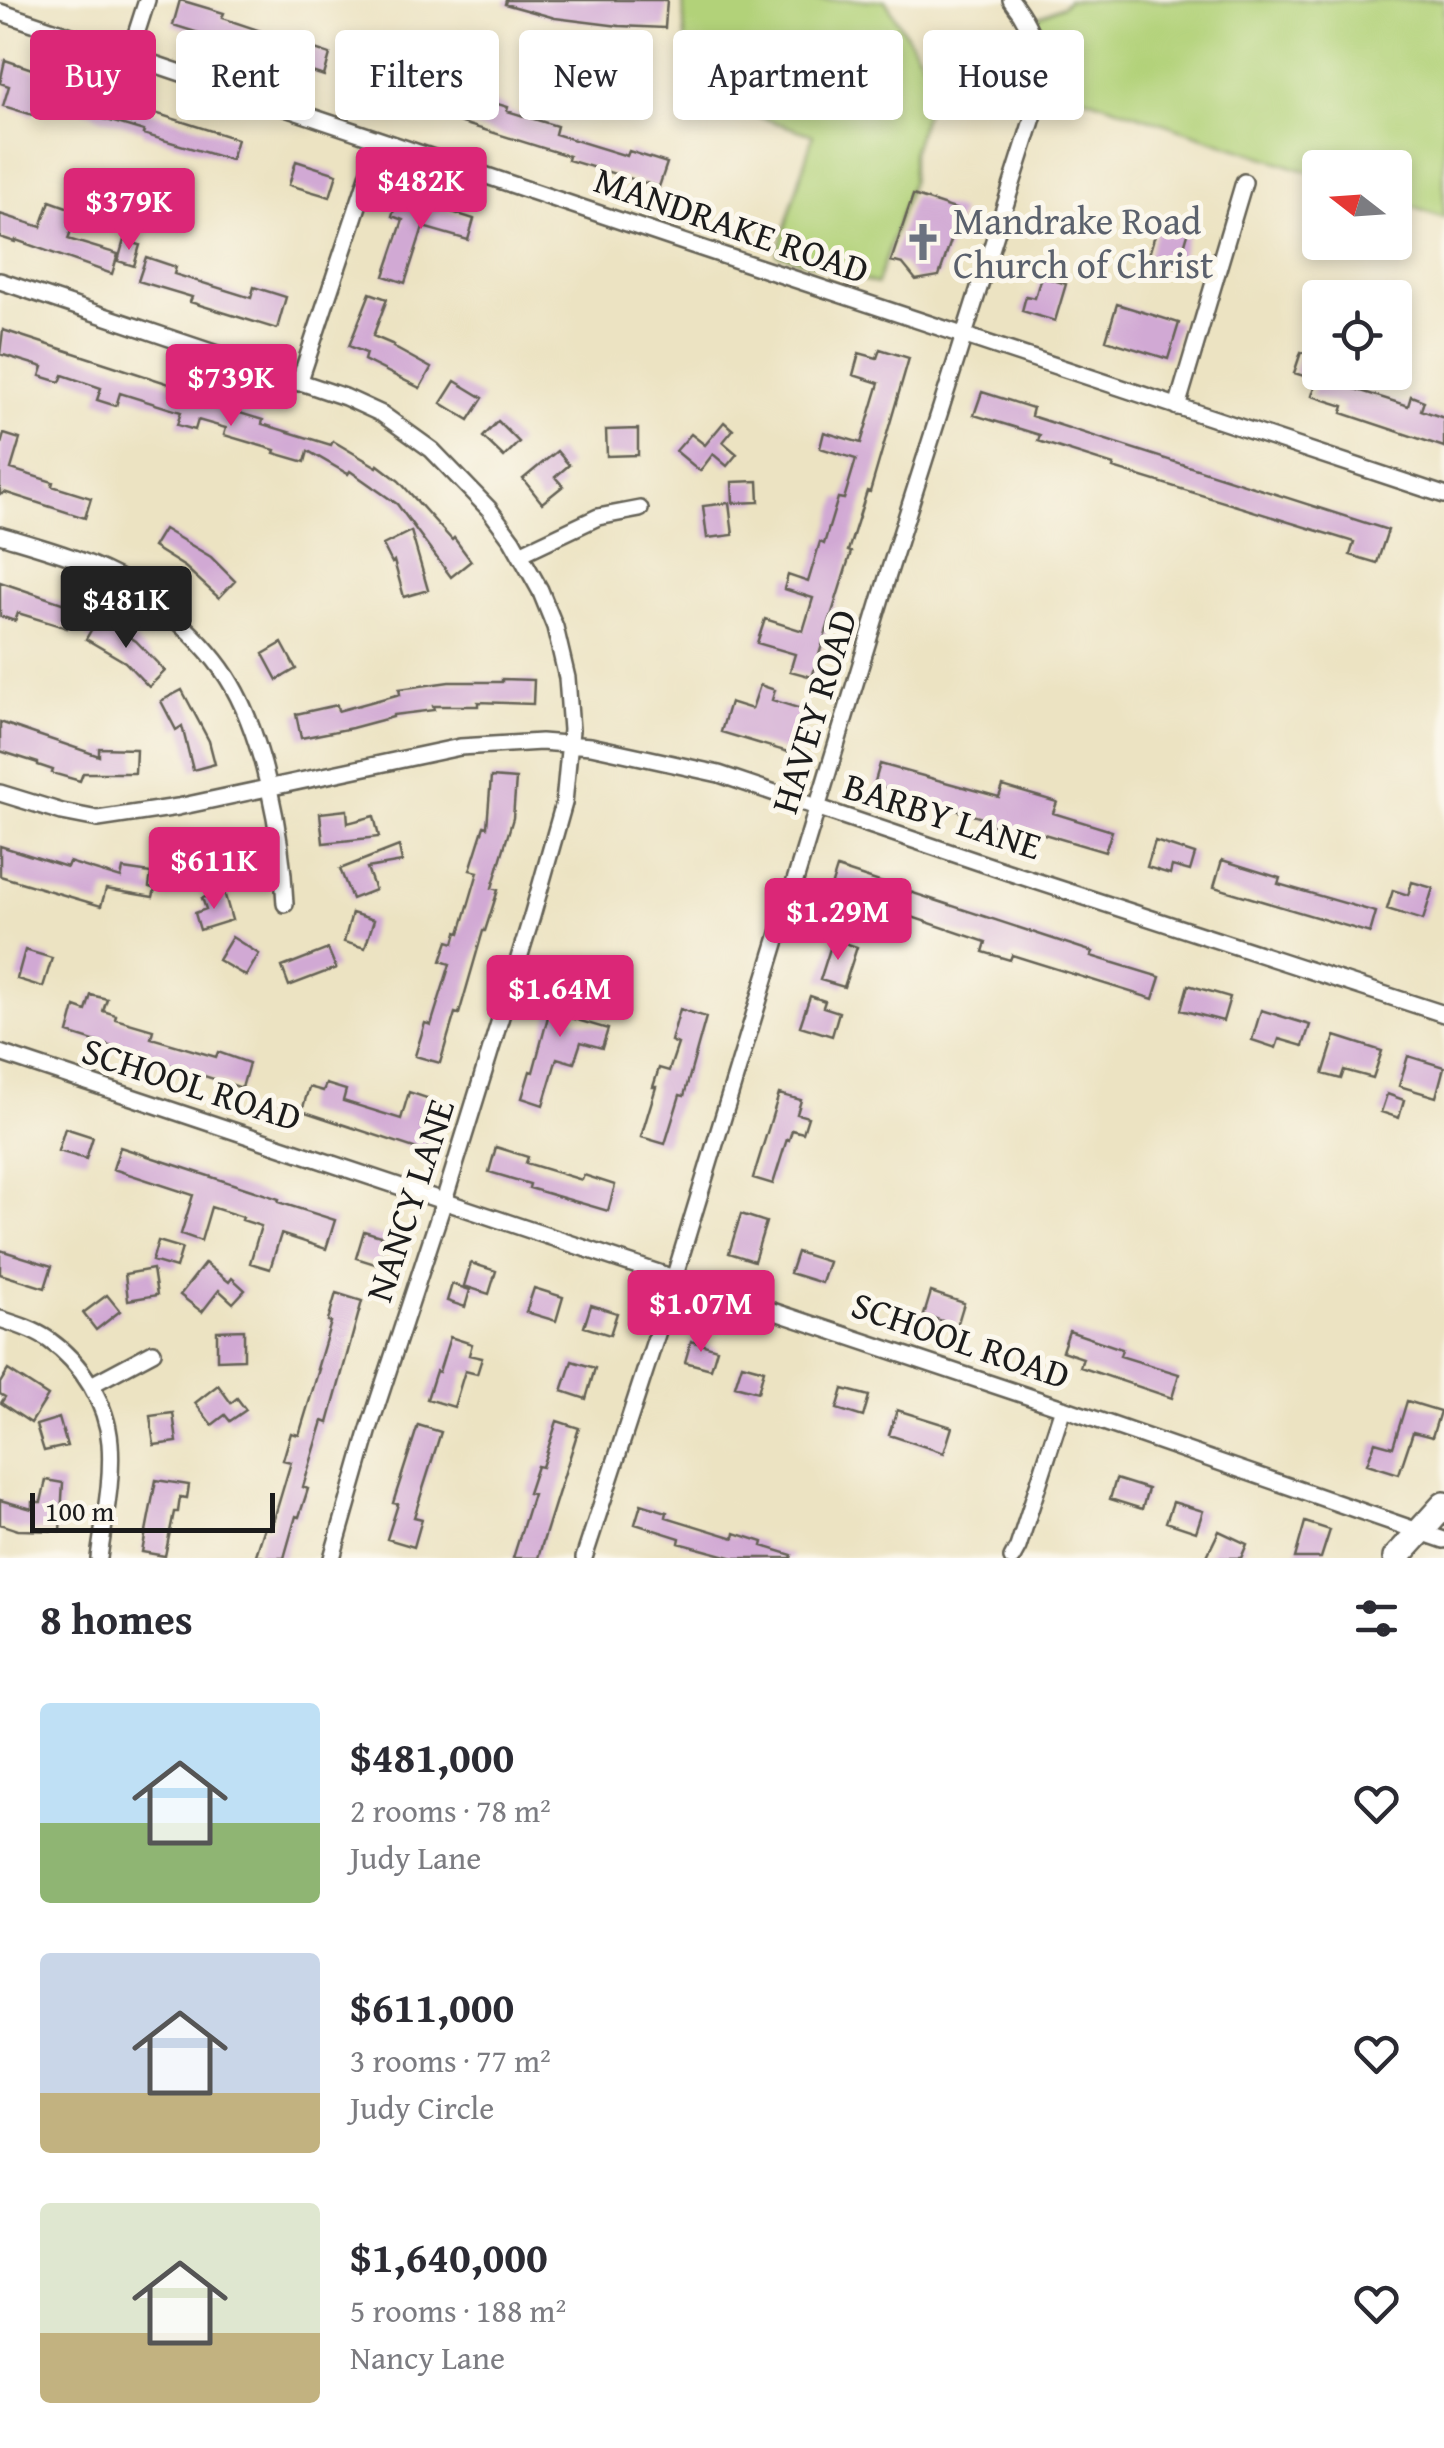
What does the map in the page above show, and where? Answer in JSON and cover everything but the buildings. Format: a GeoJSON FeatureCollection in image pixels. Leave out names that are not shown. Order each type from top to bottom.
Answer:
{"type":"FeatureCollection","features":[{"type":"Feature","properties":{"kind":"main road"},"geometry":{"type":"LineString","coordinates":[[1396,1558],[1432,1536],[1444,1505]]}},
{"type":"Feature","properties":{"kind":"street"},"geometry":{"type":"LineString","coordinates":[[137,30],[147,0]]}},
{"type":"Feature","properties":{"kind":"street","name":"HAVEY ROAD"},"geometry":{"type":"LineString","coordinates":[[586,1555],[1038,96],[1038,52],[1011,0]]}},
{"type":"Feature","properties":{"kind":"street","name":"MANDRAKE ROAD"},"geometry":{"type":"LineString","coordinates":[[0,12],[53,30]]}},
{"type":"Feature","properties":{"kind":"street","name":"MANDRAKE ROAD"},"geometry":{"type":"LineString","coordinates":[[156,65],[1444,496]]}},
{"type":"Feature","properties":{"kind":"street"},"geometry":{"type":"LineString","coordinates":[[299,383],[380,140]]}},
{"type":"Feature","properties":{"kind":"street"},"geometry":{"type":"LineString","coordinates":[[1177,406],[1244,182]]}},
{"type":"Feature","properties":{"kind":"street","name":"NANCY LANE"},"geometry":{"type":"LineString","coordinates":[[0,281],[346,397],[382,414],[432,450],[489,509],[540,590],[554,627],[567,678],[571,730],[564,803],[332,1558]]}},
{"type":"Feature","properties":{"kind":"street"},"geometry":{"type":"LineString","coordinates":[[520,554],[598,517],[640,508]]}},
{"type":"Feature","properties":{"kind":"street"},"geometry":{"type":"LineString","coordinates":[[0,535],[67,555],[120,578],[190,631],[226,677],[256,744],[268,787],[281,850],[285,904]]}},
{"type":"Feature","properties":{"kind":"street","name":"BARBY LANE"},"geometry":{"type":"LineString","coordinates":[[0,793],[98,819],[178,807],[460,747],[512,743],[591,746],[698,768],[1444,1014]]}},
{"type":"Feature","properties":{"kind":"street","name":"SCHOOL ROAD"},"geometry":{"type":"LineString","coordinates":[[0,1053],[1063,1408],[1432,1536]]}},
{"type":"Feature","properties":{"kind":"street"},"geometry":{"type":"LineString","coordinates":[[0,1318],[48,1338],[80,1370],[102,1410],[110,1438],[108,1490],[98,1558]]}},
{"type":"Feature","properties":{"kind":"street"},"geometry":{"type":"LineString","coordinates":[[90,1384],[153,1352]]}},
{"type":"Feature","properties":{"kind":"street"},"geometry":{"type":"LineString","coordinates":[[1012,1558],[1063,1408]]}},
{"type":"Feature","properties":{"kind":"street"},"geometry":{"type":"LineString","coordinates":[[586,1555],[603,1558]]}},
{"type":"Feature","properties":{"kind":"green space"},"geometry":{"type":"Polygon","coordinates":[[[683,0],[885,0],[923,62],[923,119],[912,153],[912,181],[877,284],[777,254],[813,135],[768,120],[903,120],[903,30],[685,30],[683,0]]]}},
{"type":"Feature","properties":{"kind":"green space"},"geometry":{"type":"Polygon","coordinates":[[[1068,0],[1444,0],[1444,218],[1412,207],[1412,150],[1302,150],[1302,170],[1084,97],[1084,30],[1027,30],[1026,23],[1068,0]]]}},
{"type":"Feature","properties":{"kind":"place","name":"Mandrake Road Church of Christ"},"geometry":{"type":"Point","coordinates":[923,242]}}]}
